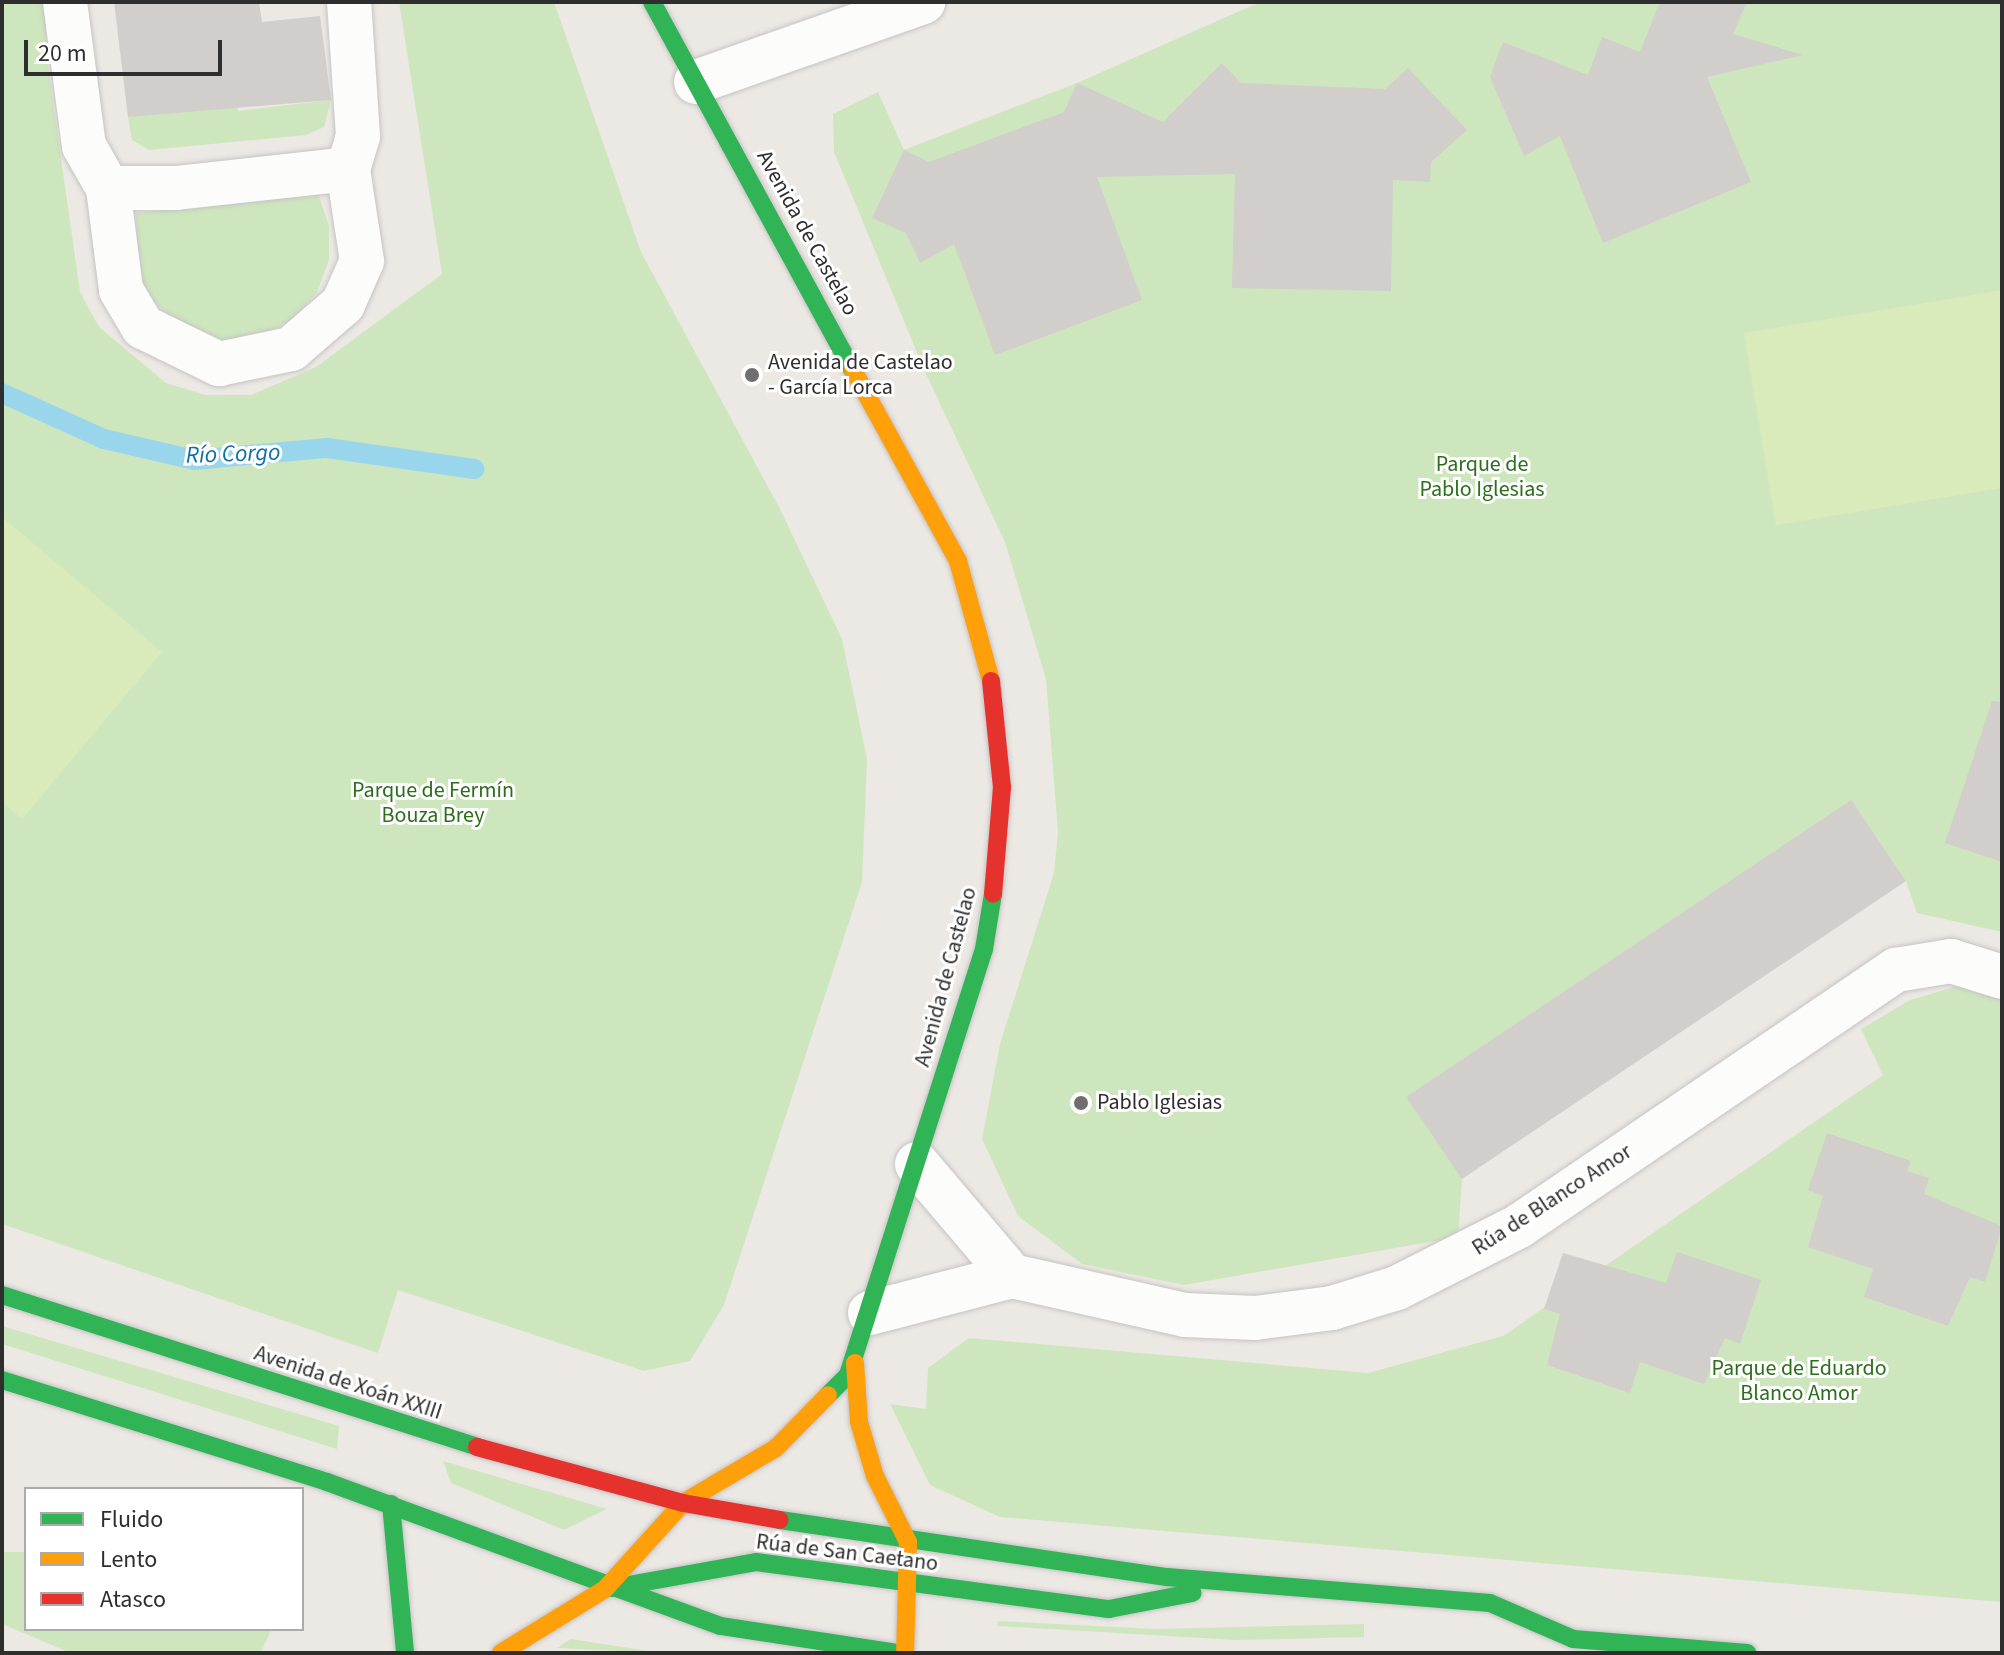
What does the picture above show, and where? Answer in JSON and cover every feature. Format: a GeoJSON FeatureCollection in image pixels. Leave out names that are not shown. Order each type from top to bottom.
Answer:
{"type":"FeatureCollection","features":[{"type":"Feature","properties":{"kind":"street"},"geometry":{"type":"LineString","coordinates":[[65,2],[84,146],[108,188],[121,290],[143,327],[219,364],[291,349],[343,304],[362,261],[348,169],[358,136],[349,2]]}},
{"type":"Feature","properties":{"kind":"street","name":"Avenida de Castelao"},"geometry":{"type":"LineString","coordinates":[[652,2],[937,517],[973,599],[988,652],[1002,787],[995,894],[917,1164],[855,1363]]}},
{"type":"Feature","properties":{"kind":"street"},"geometry":{"type":"LineString","coordinates":[[696,82],[923,2]]}},
{"type":"Feature","properties":{"kind":"street"},"geometry":{"type":"LineString","coordinates":[[108,188],[176,188],[348,169]]}},
{"type":"Feature","properties":{"kind":"street","name":"Rúa de Blanco Amor"},"geometry":{"type":"LineString","coordinates":[[870,1313],[1012,1276],[1185,1315],[1255,1318],[1332,1308],[1397,1288],[1519,1226],[1896,970],[1951,961],[2002,977]]}},
{"type":"Feature","properties":{"kind":"street"},"geometry":{"type":"LineString","coordinates":[[917,1164],[1012,1276]]}},
{"type":"Feature","properties":{"kind":"street","name":"Avenida de Xoán XXIII"},"geometry":{"type":"LineString","coordinates":[[2,1295],[398,1426],[683,1503]]}},
{"type":"Feature","properties":{"kind":"street"},"geometry":{"type":"LineString","coordinates":[[501,1653],[605,1589],[683,1503],[776,1448],[828,1402],[855,1363]]}},
{"type":"Feature","properties":{"kind":"street"},"geometry":{"type":"LineString","coordinates":[[855,1363],[859,1422],[875,1476],[908,1542],[905,1653]]}},
{"type":"Feature","properties":{"kind":"street"},"geometry":{"type":"LineString","coordinates":[[2,1380],[391,1504],[605,1589],[721,1626],[898,1653]]}},
{"type":"Feature","properties":{"kind":"street","name":"Rúa de San Caetano"},"geometry":{"type":"LineString","coordinates":[[683,1503],[908,1542],[1239,1585],[1490,1603],[1573,1639],[1747,1653]]}},
{"type":"Feature","properties":{"kind":"street"},"geometry":{"type":"LineString","coordinates":[[391,1504],[405,1653]]}},
{"type":"Feature","properties":{"kind":"street","name":"Rúa de San Caetano"},"geometry":{"type":"LineString","coordinates":[[605,1589],[756,1562],[1109,1609],[1239,1585]]}},
{"type":"Feature","properties":{"kind":"street","name":"Rúa de San Caetano"},"geometry":{"type":"LineString","coordinates":[[1551,1648],[1573,1639]]}},
{"type":"Feature","properties":{"kind":"green space","name":"Parque de Fermín Bouza Brey"},"geometry":{"type":"Polygon","coordinates":[[[2,2],[46,2],[47,60],[80,292],[99,327],[166,383],[205,395],[251,395],[316,367],[442,274],[399,2],[554,2],[641,252],[780,509],[842,639],[867,759],[862,882],[724,1305],[690,1361],[644,1371],[398,1290],[378,1353],[2,1224],[2,2]]]}},
{"type":"Feature","properties":{"kind":"green space","name":"Parque de Pablo Iglesias"},"geometry":{"type":"Polygon","coordinates":[[[1260,2],[2002,2],[2002,932],[1917,913],[1906,881],[1851,801],[1462,1179],[1458,1237],[1184,1285],[1082,1264],[1018,1216],[982,1139],[1000,1044],[1054,873],[1058,832],[1046,679],[1005,542],[926,374],[834,152],[833,114],[878,92],[904,150],[1077,83],[1260,2]]]}},
{"type":"Feature","properties":{"kind":"green space"},"geometry":{"type":"Polygon","coordinates":[[[331,100],[324,127],[306,135],[149,150],[132,140],[128,117],[236,101],[238,111],[331,100]]]}},
{"type":"Feature","properties":{"kind":"green space"},"geometry":{"type":"Polygon","coordinates":[[[318,194],[329,226],[329,260],[317,292],[295,317],[266,334],[236,341],[205,337],[177,323],[154,302],[139,275],[136,213],[318,194]]]}},
{"type":"Feature","properties":{"kind":"green space"},"geometry":{"type":"Polygon","coordinates":[[[2002,290],[2002,488],[1776,525],[1744,333],[2002,290]]]}},
{"type":"Feature","properties":{"kind":"green space"},"geometry":{"type":"Polygon","coordinates":[[[2,517],[162,652],[22,819],[2,802],[2,517]]]}},
{"type":"Feature","properties":{"kind":"green space","name":"Parque de Eduardo Blanco Amor"},"geometry":{"type":"Polygon","coordinates":[[[1965,984],[2002,999],[2002,1602],[1000,1517],[930,1485],[890,1404],[926,1409],[928,1368],[969,1338],[1368,1373],[1503,1336],[1883,1075],[1861,1029],[1910,1000],[1965,984]]]}},
{"type":"Feature","properties":{"kind":"green space"},"geometry":{"type":"Polygon","coordinates":[[[2,1326],[339,1426],[337,1449],[2,1344],[2,1326]]]}},
{"type":"Feature","properties":{"kind":"green space"},"geometry":{"type":"Polygon","coordinates":[[[443,1461],[607,1509],[564,1530],[451,1483],[443,1461]]]}},
{"type":"Feature","properties":{"kind":"green space"},"geometry":{"type":"Polygon","coordinates":[[[2,1552],[24,1552],[24,1631],[271,1631],[260,1653],[71,1653],[2,1624],[2,1552]]]}},
{"type":"Feature","properties":{"kind":"green space"},"geometry":{"type":"Polygon","coordinates":[[[998,1621],[1156,1629],[1364,1624],[1364,1637],[1236,1640],[997,1626],[998,1621]]]}},
{"type":"Feature","properties":{"kind":"green space"},"geometry":{"type":"Polygon","coordinates":[[[571,1639],[661,1653],[557,1648],[571,1639]]]}},
{"type":"Feature","properties":{"kind":"building"},"geometry":{"type":"Polygon","coordinates":[[[114,2],[259,2],[262,22],[320,16],[331,100],[128,117],[114,2]]]}},
{"type":"Feature","properties":{"kind":"building"},"geometry":{"type":"Polygon","coordinates":[[[1660,2],[1747,2],[1733,34],[1803,55],[1707,77],[1751,182],[1603,243],[1560,136],[1524,156],[1490,77],[1503,42],[1588,75],[1602,37],[1640,52],[1660,2]]]}},
{"type":"Feature","properties":{"kind":"building"},"geometry":{"type":"Polygon","coordinates":[[[1222,63],[1241,83],[1385,89],[1408,68],[1467,130],[1431,162],[1430,182],[1393,180],[1391,291],[1232,288],[1235,174],[1097,177],[1142,300],[995,355],[954,244],[920,263],[906,233],[872,218],[904,150],[929,162],[1064,112],[1077,83],[1163,122],[1222,63]]]}},
{"type":"Feature","properties":{"kind":"building"},"geometry":{"type":"Polygon","coordinates":[[[1992,701],[2002,702],[2002,862],[1945,843],[1992,701]]]}},
{"type":"Feature","properties":{"kind":"building"},"geometry":{"type":"Polygon","coordinates":[[[1851,800],[1906,881],[1462,1179],[1406,1097],[1851,800]]]}},
{"type":"Feature","properties":{"kind":"building"},"geometry":{"type":"Polygon","coordinates":[[[1827,1133],[1911,1161],[1907,1171],[1929,1178],[1924,1194],[2002,1226],[1985,1282],[1970,1277],[1948,1326],[1864,1297],[1873,1269],[1808,1247],[1823,1196],[1808,1190],[1827,1133]]]}},
{"type":"Feature","properties":{"kind":"building"},"geometry":{"type":"Polygon","coordinates":[[[1677,1252],[1761,1280],[1740,1344],[1725,1338],[1704,1384],[1640,1362],[1630,1393],[1547,1365],[1560,1314],[1544,1309],[1563,1253],[1666,1283],[1677,1252]]]}},
{"type":"Feature","properties":{"kind":"waterway","name":"Río Corgo"},"geometry":{"type":"LineString","coordinates":[[2,393],[104,439],[194,460],[327,448],[475,469]]}},
{"type":"Feature","properties":{"kind":"traffic: fast"},"geometry":{"type":"LineString","coordinates":[[652,2],[853,370]]}},
{"type":"Feature","properties":{"kind":"traffic: fast"},"geometry":{"type":"LineString","coordinates":[[828,1395],[848,1375],[984,949],[993,894]]}},
{"type":"Feature","properties":{"kind":"traffic: fast"},"geometry":{"type":"LineString","coordinates":[[2,1295],[477,1447]]}},
{"type":"Feature","properties":{"kind":"traffic: fast"},"geometry":{"type":"LineString","coordinates":[[2,1380],[327,1482],[721,1626],[898,1653]]}},
{"type":"Feature","properties":{"kind":"traffic: fast"},"geometry":{"type":"LineString","coordinates":[[391,1504],[405,1653]]}},
{"type":"Feature","properties":{"kind":"traffic: fast"},"geometry":{"type":"LineString","coordinates":[[780,1520],[1167,1577],[1490,1603],[1573,1639],[1747,1653]]}},
{"type":"Feature","properties":{"kind":"traffic: fast"},"geometry":{"type":"LineString","coordinates":[[612,1588],[756,1562],[1109,1609],[1192,1593]]}},
{"type":"Feature","properties":{"kind":"traffic: slow"},"geometry":{"type":"LineString","coordinates":[[853,370],[958,561],[991,681]]}},
{"type":"Feature","properties":{"kind":"traffic: slow"},"geometry":{"type":"LineString","coordinates":[[855,1363],[859,1422],[875,1476],[908,1542],[905,1653]]}},
{"type":"Feature","properties":{"kind":"traffic: slow"},"geometry":{"type":"LineString","coordinates":[[501,1653],[605,1589],[683,1503],[776,1448],[828,1395]]}},
{"type":"Feature","properties":{"kind":"traffic: jam"},"geometry":{"type":"LineString","coordinates":[[991,681],[1002,787],[993,894]]}},
{"type":"Feature","properties":{"kind":"traffic: jam"},"geometry":{"type":"LineString","coordinates":[[477,1447],[683,1503],[780,1520]]}},
{"type":"Feature","properties":{"kind":"place","name":"Avenida de Castelao - García Lorca"},"geometry":{"type":"Point","coordinates":[752,375]}},
{"type":"Feature","properties":{"kind":"place","name":"Pablo Iglesias"},"geometry":{"type":"Point","coordinates":[1081,1103]}}]}
